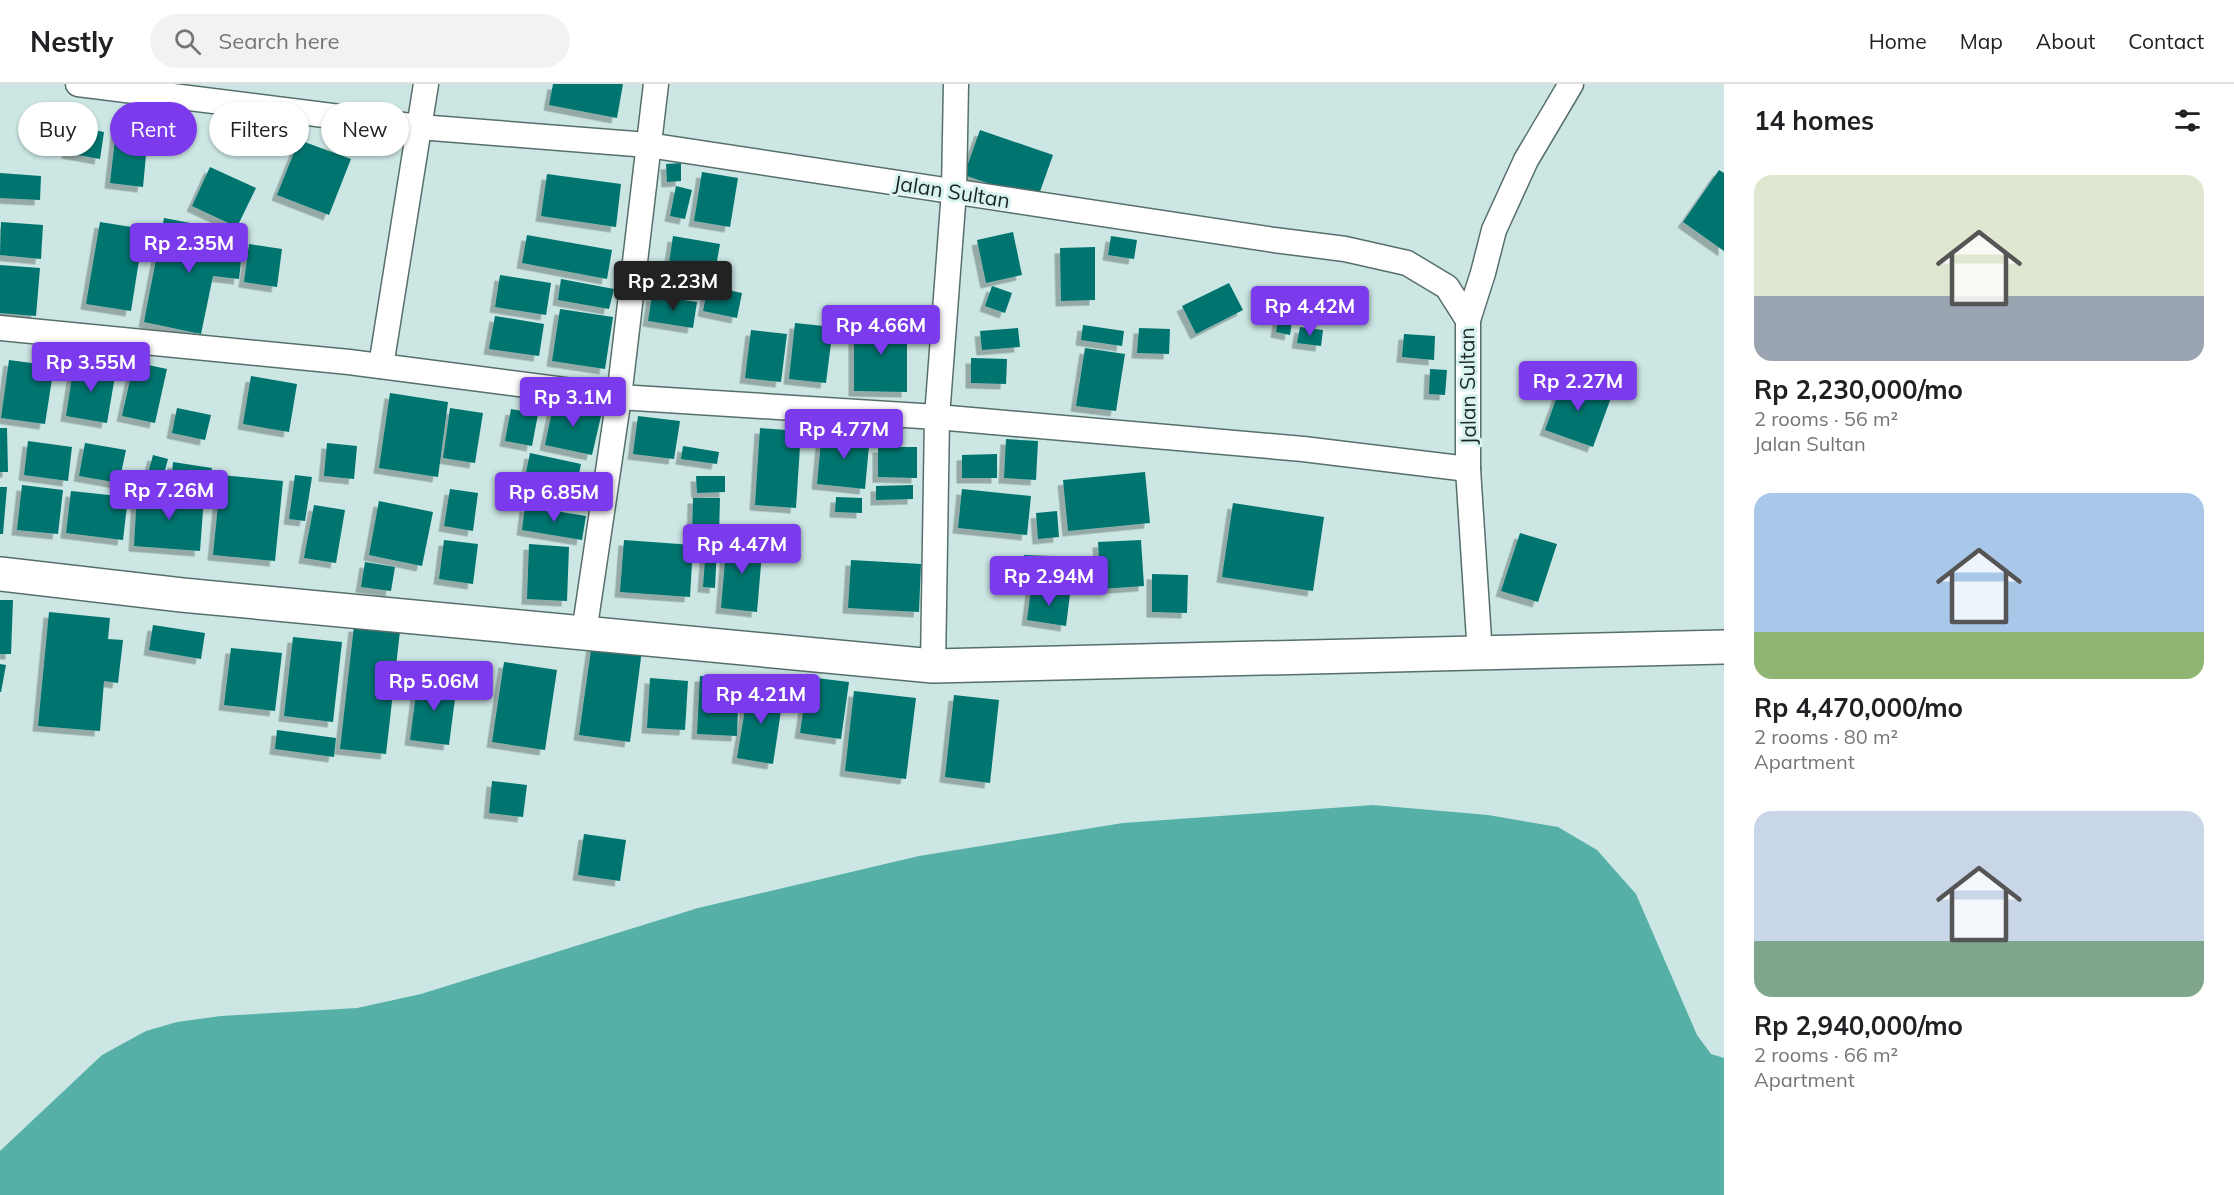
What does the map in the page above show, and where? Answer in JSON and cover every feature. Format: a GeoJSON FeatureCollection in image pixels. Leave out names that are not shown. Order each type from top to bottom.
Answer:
{"type":"FeatureCollection","features":[{"type":"Feature","properties":{"kind":"street","name":"Jalan Sultan"},"geometry":{"type":"LineString","coordinates":[[78,84],[419,127],[648,145],[1345,249],[1407,263],[1447,287],[1468,320],[1468,469],[1480,655]]}},
{"type":"Feature","properties":{"kind":"street"},"geometry":{"type":"LineString","coordinates":[[381,366],[426,84]]}},
{"type":"Feature","properties":{"kind":"street"},"geometry":{"type":"LineString","coordinates":[[584,633],[619,397],[656,84]]}},
{"type":"Feature","properties":{"kind":"street"},"geometry":{"type":"LineString","coordinates":[[933,666],[937,417],[954,191],[957,84]]}},
{"type":"Feature","properties":{"kind":"street"},"geometry":{"type":"LineString","coordinates":[[1468,320],[1494,230],[1526,160],[1571,84]]}},
{"type":"Feature","properties":{"kind":"street"},"geometry":{"type":"LineString","coordinates":[[0,328],[381,366],[619,397],[937,417],[1303,449],[1468,469]]}},
{"type":"Feature","properties":{"kind":"street"},"geometry":{"type":"LineString","coordinates":[[0,574],[182,595],[933,666],[1480,655],[1724,647]]}},
{"type":"Feature","properties":{"kind":"water"},"geometry":{"type":"Polygon","coordinates":[[[1373,805],[1488,815],[1558,827],[1597,850],[1636,894],[1697,1035],[1711,1054],[1724,1058],[1724,1195],[0,1195],[0,1151],[102,1055],[146,1031],[177,1022],[221,1016],[357,1008],[421,994],[698,908],[919,856],[1123,823],[1373,805]]]}},
{"type":"Feature","properties":{"kind":"building"},"geometry":{"type":"Polygon","coordinates":[[[553,84],[623,84],[617,118],[549,105],[553,84]]]}},
{"type":"Feature","properties":{"kind":"building"},"geometry":{"type":"Polygon","coordinates":[[[980,130],[1053,155],[1037,200],[964,175],[980,130]]]}},
{"type":"Feature","properties":{"kind":"building"},"geometry":{"type":"Polygon","coordinates":[[[98,131],[104,132],[100,159],[84,156],[98,156],[98,131]]]}},
{"type":"Feature","properties":{"kind":"building"},"geometry":{"type":"Polygon","coordinates":[[[309,144],[321,148],[321,156],[343,156],[351,159],[329,215],[277,195],[293,156],[309,156],[309,144]]]}},
{"type":"Feature","properties":{"kind":"building"},"geometry":{"type":"Polygon","coordinates":[[[113,156],[146,156],[143,187],[110,183],[113,156]]]}},
{"type":"Feature","properties":{"kind":"building"},"geometry":{"type":"Polygon","coordinates":[[[681,163],[681,181],[667,182],[666,164],[681,163]]]}},
{"type":"Feature","properties":{"kind":"building"},"geometry":{"type":"Polygon","coordinates":[[[210,167],[256,188],[237,227],[192,206],[210,167]]]}},
{"type":"Feature","properties":{"kind":"building"},"geometry":{"type":"Polygon","coordinates":[[[1719,170],[1724,173],[1724,251],[1683,222],[1719,170]]]}},
{"type":"Feature","properties":{"kind":"building"},"geometry":{"type":"Polygon","coordinates":[[[702,172],[738,178],[730,227],[694,221],[702,172]]]}},
{"type":"Feature","properties":{"kind":"building"},"geometry":{"type":"Polygon","coordinates":[[[0,173],[41,176],[40,200],[0,198],[0,173]]]}},
{"type":"Feature","properties":{"kind":"building"},"geometry":{"type":"Polygon","coordinates":[[[547,174],[621,184],[616,227],[541,216],[547,174]]]}},
{"type":"Feature","properties":{"kind":"building"},"geometry":{"type":"Polygon","coordinates":[[[676,186],[692,190],[685,219],[670,216],[676,186]]]}},
{"type":"Feature","properties":{"kind":"building"},"geometry":{"type":"Polygon","coordinates":[[[164,218],[222,229],[219,241],[243,244],[239,279],[213,276],[201,334],[144,322],[164,218]]]}},
{"type":"Feature","properties":{"kind":"building"},"geometry":{"type":"Polygon","coordinates":[[[1,222],[43,225],[41,259],[0,255],[1,222]]]}},
{"type":"Feature","properties":{"kind":"building"},"geometry":{"type":"Polygon","coordinates":[[[100,222],[144,229],[131,311],[86,304],[100,222]]]}},
{"type":"Feature","properties":{"kind":"building"},"geometry":{"type":"Polygon","coordinates":[[[1013,232],[1022,275],[986,283],[977,240],[1013,232]]]}},
{"type":"Feature","properties":{"kind":"building"},"geometry":{"type":"Polygon","coordinates":[[[527,235],[612,250],[607,279],[522,263],[527,235]]]}},
{"type":"Feature","properties":{"kind":"building"},"geometry":{"type":"Polygon","coordinates":[[[673,236],[720,244],[714,278],[668,270],[673,236]]]}},
{"type":"Feature","properties":{"kind":"building"},"geometry":{"type":"Polygon","coordinates":[[[1111,236],[1137,240],[1134,259],[1108,255],[1111,236]]]}},
{"type":"Feature","properties":{"kind":"building"},"geometry":{"type":"Polygon","coordinates":[[[249,244],[282,249],[277,287],[244,282],[249,244]]]}},
{"type":"Feature","properties":{"kind":"building"},"geometry":{"type":"Polygon","coordinates":[[[1095,247],[1095,300],[1061,301],[1060,248],[1095,247]]]}},
{"type":"Feature","properties":{"kind":"building"},"geometry":{"type":"Polygon","coordinates":[[[0,265],[40,268],[36,316],[0,313],[0,265]]]}},
{"type":"Feature","properties":{"kind":"building"},"geometry":{"type":"Polygon","coordinates":[[[500,275],[551,283],[546,315],[495,307],[500,275]]]}},
{"type":"Feature","properties":{"kind":"building"},"geometry":{"type":"Polygon","coordinates":[[[561,279],[614,289],[609,309],[558,300],[561,279]]]}},
{"type":"Feature","properties":{"kind":"building"},"geometry":{"type":"Polygon","coordinates":[[[1229,283],[1243,310],[1196,334],[1182,306],[1229,283]]]}},
{"type":"Feature","properties":{"kind":"building"},"geometry":{"type":"Polygon","coordinates":[[[708,286],[742,293],[737,318],[703,311],[708,286]]]}},
{"type":"Feature","properties":{"kind":"building"},"geometry":{"type":"Polygon","coordinates":[[[992,286],[1012,293],[1005,313],[985,306],[992,286]]]}},
{"type":"Feature","properties":{"kind":"building"},"geometry":{"type":"Polygon","coordinates":[[[652,295],[697,302],[693,328],[648,321],[652,295]]]}},
{"type":"Feature","properties":{"kind":"building"},"geometry":{"type":"Polygon","coordinates":[[[560,309],[613,317],[605,369],[552,361],[560,309]]]}},
{"type":"Feature","properties":{"kind":"building"},"geometry":{"type":"Polygon","coordinates":[[[1279,312],[1293,314],[1290,335],[1276,332],[1279,312]]]}},
{"type":"Feature","properties":{"kind":"building"},"geometry":{"type":"Polygon","coordinates":[[[495,316],[544,324],[539,356],[489,349],[495,316]]]}},
{"type":"Feature","properties":{"kind":"building"},"geometry":{"type":"Polygon","coordinates":[[[854,320],[907,320],[907,392],[854,391],[854,320]]]}},
{"type":"Feature","properties":{"kind":"building"},"geometry":{"type":"Polygon","coordinates":[[[795,323],[833,327],[826,383],[789,379],[795,323]]]}},
{"type":"Feature","properties":{"kind":"building"},"geometry":{"type":"Polygon","coordinates":[[[1083,325],[1124,331],[1122,346],[1081,340],[1083,325]]]}},
{"type":"Feature","properties":{"kind":"building"},"geometry":{"type":"Polygon","coordinates":[[[1300,327],[1323,330],[1321,346],[1297,343],[1300,327]]]}},
{"type":"Feature","properties":{"kind":"building"},"geometry":{"type":"Polygon","coordinates":[[[1018,328],[1020,347],[982,350],[980,331],[1018,328]]]}},
{"type":"Feature","properties":{"kind":"building"},"geometry":{"type":"Polygon","coordinates":[[[1139,328],[1170,329],[1169,354],[1137,353],[1139,328]]]}},
{"type":"Feature","properties":{"kind":"building"},"geometry":{"type":"Polygon","coordinates":[[[751,330],[787,334],[781,382],[745,378],[751,330]]]}},
{"type":"Feature","properties":{"kind":"building"},"geometry":{"type":"Polygon","coordinates":[[[1404,334],[1435,336],[1434,360],[1402,357],[1404,334]]]}},
{"type":"Feature","properties":{"kind":"building"},"geometry":{"type":"Polygon","coordinates":[[[1085,348],[1125,354],[1116,411],[1076,406],[1085,348]]]}},
{"type":"Feature","properties":{"kind":"building"},"geometry":{"type":"Polygon","coordinates":[[[971,358],[1007,359],[1006,384],[971,383],[971,358]]]}},
{"type":"Feature","properties":{"kind":"building"},"geometry":{"type":"Polygon","coordinates":[[[9,360],[54,366],[45,424],[1,418],[9,360]]]}},
{"type":"Feature","properties":{"kind":"building"},"geometry":{"type":"Polygon","coordinates":[[[134,362],[167,369],[155,423],[122,416],[134,362]]]}},
{"type":"Feature","properties":{"kind":"building"},"geometry":{"type":"Polygon","coordinates":[[[74,364],[116,370],[107,423],[66,416],[74,364]]]}},
{"type":"Feature","properties":{"kind":"building"},"geometry":{"type":"Polygon","coordinates":[[[1430,369],[1447,370],[1445,395],[1429,394],[1430,369]]]}},
{"type":"Feature","properties":{"kind":"building"},"geometry":{"type":"Polygon","coordinates":[[[251,376],[297,384],[289,432],[243,424],[251,376]]]}},
{"type":"Feature","properties":{"kind":"building"},"geometry":{"type":"Polygon","coordinates":[[[1564,377],[1612,395],[1593,447],[1545,430],[1564,377]]]}},
{"type":"Feature","properties":{"kind":"building"},"geometry":{"type":"Polygon","coordinates":[[[390,393],[448,402],[438,477],[379,468],[390,393]]]}},
{"type":"Feature","properties":{"kind":"building"},"geometry":{"type":"Polygon","coordinates":[[[554,402],[602,412],[592,455],[545,445],[554,402]]]}},
{"type":"Feature","properties":{"kind":"building"},"geometry":{"type":"Polygon","coordinates":[[[177,408],[211,415],[205,440],[172,433],[177,408]]]}},
{"type":"Feature","properties":{"kind":"building"},"geometry":{"type":"Polygon","coordinates":[[[450,408],[483,413],[475,463],[443,458],[450,408]]]}},
{"type":"Feature","properties":{"kind":"building"},"geometry":{"type":"Polygon","coordinates":[[[511,409],[538,414],[532,446],[505,441],[511,409]]]}},
{"type":"Feature","properties":{"kind":"building"},"geometry":{"type":"Polygon","coordinates":[[[638,416],[680,421],[674,459],[633,454],[638,416]]]}},
{"type":"Feature","properties":{"kind":"building"},"geometry":{"type":"Polygon","coordinates":[[[0,428],[7,428],[8,472],[0,472],[0,428]]]}},
{"type":"Feature","properties":{"kind":"building"},"geometry":{"type":"Polygon","coordinates":[[[760,428],[801,431],[796,508],[755,505],[760,428]]]}},
{"type":"Feature","properties":{"kind":"building"},"geometry":{"type":"Polygon","coordinates":[[[822,431],[870,435],[865,489],[817,484],[822,431]]]}},
{"type":"Feature","properties":{"kind":"building"},"geometry":{"type":"Polygon","coordinates":[[[1006,439],[1038,441],[1036,480],[1004,478],[1006,439]]]}},
{"type":"Feature","properties":{"kind":"building"},"geometry":{"type":"Polygon","coordinates":[[[28,441],[72,447],[68,481],[24,475],[28,441]]]}},
{"type":"Feature","properties":{"kind":"building"},"geometry":{"type":"Polygon","coordinates":[[[85,443],[126,450],[119,483],[79,476],[85,443]]]}},
{"type":"Feature","properties":{"kind":"building"},"geometry":{"type":"Polygon","coordinates":[[[327,443],[357,446],[354,479],[324,476],[327,443]]]}},
{"type":"Feature","properties":{"kind":"building"},"geometry":{"type":"Polygon","coordinates":[[[683,446],[719,452],[717,464],[681,459],[683,446]]]}},
{"type":"Feature","properties":{"kind":"building"},"geometry":{"type":"Polygon","coordinates":[[[878,447],[917,447],[917,478],[878,477],[878,447]]]}},
{"type":"Feature","properties":{"kind":"building"},"geometry":{"type":"Polygon","coordinates":[[[530,453],[581,464],[573,503],[522,492],[530,453]]]}},
{"type":"Feature","properties":{"kind":"building"},"geometry":{"type":"Polygon","coordinates":[[[997,454],[997,478],[962,478],[962,455],[997,454]]]}},
{"type":"Feature","properties":{"kind":"building"},"geometry":{"type":"Polygon","coordinates":[[[153,455],[168,459],[161,485],[146,481],[153,455]]]}},
{"type":"Feature","properties":{"kind":"building"},"geometry":{"type":"Polygon","coordinates":[[[173,462],[212,468],[209,490],[171,485],[173,462]]]}},
{"type":"Feature","properties":{"kind":"building"},"geometry":{"type":"Polygon","coordinates":[[[1145,472],[1150,523],[1068,531],[1063,480],[1145,472]]]}},
{"type":"Feature","properties":{"kind":"building"},"geometry":{"type":"Polygon","coordinates":[[[221,475],[283,481],[275,561],[213,555],[221,475]]]}},
{"type":"Feature","properties":{"kind":"building"},"geometry":{"type":"Polygon","coordinates":[[[295,475],[312,477],[305,521],[289,519],[295,475]]]}},
{"type":"Feature","properties":{"kind":"building"},"geometry":{"type":"Polygon","coordinates":[[[696,476],[725,476],[725,492],[697,493],[696,476]]]}},
{"type":"Feature","properties":{"kind":"building"},"geometry":{"type":"Polygon","coordinates":[[[22,485],[63,490],[58,534],[17,530],[22,485]]]}},
{"type":"Feature","properties":{"kind":"building"},"geometry":{"type":"Polygon","coordinates":[[[913,485],[913,499],[876,500],[876,486],[913,485]]]}},
{"type":"Feature","properties":{"kind":"building"},"geometry":{"type":"Polygon","coordinates":[[[0,487],[7,487],[3,534],[0,534],[0,487]]]}},
{"type":"Feature","properties":{"kind":"building"},"geometry":{"type":"Polygon","coordinates":[[[450,489],[478,493],[473,531],[444,526],[450,489]]]}},
{"type":"Feature","properties":{"kind":"building"},"geometry":{"type":"Polygon","coordinates":[[[962,489],[1031,496],[1027,535],[958,528],[962,489]]]}},
{"type":"Feature","properties":{"kind":"building"},"geometry":{"type":"Polygon","coordinates":[[[71,491],[128,497],[123,540],[66,533],[71,491]]]}},
{"type":"Feature","properties":{"kind":"building"},"geometry":{"type":"Polygon","coordinates":[[[137,492],[204,497],[200,551],[134,546],[137,492]]]}},
{"type":"Feature","properties":{"kind":"building"},"geometry":{"type":"Polygon","coordinates":[[[836,497],[862,498],[862,513],[835,512],[836,497]]]}},
{"type":"Feature","properties":{"kind":"building"},"geometry":{"type":"Polygon","coordinates":[[[693,498],[720,498],[719,536],[692,536],[693,498]]]}},
{"type":"Feature","properties":{"kind":"building"},"geometry":{"type":"Polygon","coordinates":[[[379,501],[433,512],[422,566],[369,555],[379,501]]]}},
{"type":"Feature","properties":{"kind":"building"},"geometry":{"type":"Polygon","coordinates":[[[1233,503],[1324,517],[1313,591],[1222,577],[1233,503]]]}},
{"type":"Feature","properties":{"kind":"building"},"geometry":{"type":"Polygon","coordinates":[[[314,505],[345,510],[336,563],[304,558],[314,505]]]}},
{"type":"Feature","properties":{"kind":"building"},"geometry":{"type":"Polygon","coordinates":[[[525,506],[586,516],[582,540],[522,530],[525,506]]]}},
{"type":"Feature","properties":{"kind":"building"},"geometry":{"type":"Polygon","coordinates":[[[1057,511],[1059,537],[1038,539],[1036,513],[1057,511]]]}},
{"type":"Feature","properties":{"kind":"building"},"geometry":{"type":"Polygon","coordinates":[[[1520,533],[1557,544],[1538,602],[1501,591],[1520,533]]]}},
{"type":"Feature","properties":{"kind":"building"},"geometry":{"type":"Polygon","coordinates":[[[727,538],[763,541],[757,612],[721,608],[727,538]]]}},
{"type":"Feature","properties":{"kind":"building"},"geometry":{"type":"Polygon","coordinates":[[[444,540],[478,544],[473,584],[439,579],[444,540]]]}},
{"type":"Feature","properties":{"kind":"building"},"geometry":{"type":"Polygon","coordinates":[[[624,540],[693,545],[690,597],[620,592],[624,540]]]}},
{"type":"Feature","properties":{"kind":"building"},"geometry":{"type":"Polygon","coordinates":[[[1141,540],[1144,586],[1101,589],[1098,542],[1141,540]]]}},
{"type":"Feature","properties":{"kind":"building"},"geometry":{"type":"Polygon","coordinates":[[[529,544],[569,547],[567,601],[527,599],[529,544]]]}},
{"type":"Feature","properties":{"kind":"building"},"geometry":{"type":"Polygon","coordinates":[[[706,545],[717,546],[715,588],[703,587],[706,545]]]}},
{"type":"Feature","properties":{"kind":"building"},"geometry":{"type":"Polygon","coordinates":[[[1024,555],[1052,556],[1051,581],[1023,580],[1024,555]]]}},
{"type":"Feature","properties":{"kind":"building"},"geometry":{"type":"Polygon","coordinates":[[[851,560],[921,564],[919,612],[848,608],[851,560]]]}},
{"type":"Feature","properties":{"kind":"building"},"geometry":{"type":"Polygon","coordinates":[[[365,562],[395,567],[391,591],[361,587],[365,562]]]}},
{"type":"Feature","properties":{"kind":"building"},"geometry":{"type":"Polygon","coordinates":[[[1152,574],[1188,575],[1187,613],[1152,612],[1152,574]]]}},
{"type":"Feature","properties":{"kind":"building"},"geometry":{"type":"Polygon","coordinates":[[[1031,589],[1070,594],[1066,626],[1027,620],[1031,589]]]}},
{"type":"Feature","properties":{"kind":"building"},"geometry":{"type":"Polygon","coordinates":[[[0,600],[13,600],[11,654],[0,654],[0,600]]]}},
{"type":"Feature","properties":{"kind":"building"},"geometry":{"type":"Polygon","coordinates":[[[49,612],[110,618],[108,639],[123,640],[118,683],[104,681],[100,731],[38,726],[49,612]]]}},
{"type":"Feature","properties":{"kind":"building"},"geometry":{"type":"Polygon","coordinates":[[[153,625],[205,633],[201,659],[149,650],[153,625]]]}},
{"type":"Feature","properties":{"kind":"building"},"geometry":{"type":"Polygon","coordinates":[[[354,626],[400,631],[386,754],[340,749],[354,626]]]}},
{"type":"Feature","properties":{"kind":"building"},"geometry":{"type":"Polygon","coordinates":[[[293,637],[342,642],[333,722],[284,716],[293,637]]]}},
{"type":"Feature","properties":{"kind":"building"},"geometry":{"type":"Polygon","coordinates":[[[592,643],[642,650],[630,742],[579,735],[592,643]]]}},
{"type":"Feature","properties":{"kind":"building"},"geometry":{"type":"Polygon","coordinates":[[[231,648],[282,653],[275,711],[224,705],[231,648]]]}},
{"type":"Feature","properties":{"kind":"building"},"geometry":{"type":"Polygon","coordinates":[[[504,662],[557,670],[545,750],[492,742],[504,662]]]}},
{"type":"Feature","properties":{"kind":"building"},"geometry":{"type":"Polygon","coordinates":[[[0,664],[6,665],[1,692],[0,692],[0,664]]]}},
{"type":"Feature","properties":{"kind":"building"},"geometry":{"type":"Polygon","coordinates":[[[700,676],[739,678],[737,736],[697,734],[700,676]]]}},
{"type":"Feature","properties":{"kind":"building"},"geometry":{"type":"Polygon","coordinates":[[[808,677],[849,682],[841,739],[800,733],[808,677]]]}},
{"type":"Feature","properties":{"kind":"building"},"geometry":{"type":"Polygon","coordinates":[[[418,678],[457,683],[449,745],[410,740],[418,678]]]}},
{"type":"Feature","properties":{"kind":"building"},"geometry":{"type":"Polygon","coordinates":[[[650,678],[688,681],[685,730],[647,728],[650,678]]]}},
{"type":"Feature","properties":{"kind":"building"},"geometry":{"type":"Polygon","coordinates":[[[749,685],[784,691],[773,764],[737,758],[749,685]]]}},
{"type":"Feature","properties":{"kind":"building"},"geometry":{"type":"Polygon","coordinates":[[[854,691],[916,698],[906,779],[845,771],[854,691]]]}},
{"type":"Feature","properties":{"kind":"building"},"geometry":{"type":"Polygon","coordinates":[[[954,695],[999,700],[990,783],[945,777],[954,695]]]}},
{"type":"Feature","properties":{"kind":"building"},"geometry":{"type":"Polygon","coordinates":[[[277,730],[336,738],[334,757],[275,749],[277,730]]]}},
{"type":"Feature","properties":{"kind":"building"},"geometry":{"type":"Polygon","coordinates":[[[492,781],[527,785],[523,817],[489,813],[492,781]]]}},
{"type":"Feature","properties":{"kind":"building"},"geometry":{"type":"Polygon","coordinates":[[[584,834],[626,840],[620,881],[578,875],[584,834]]]}}]}
